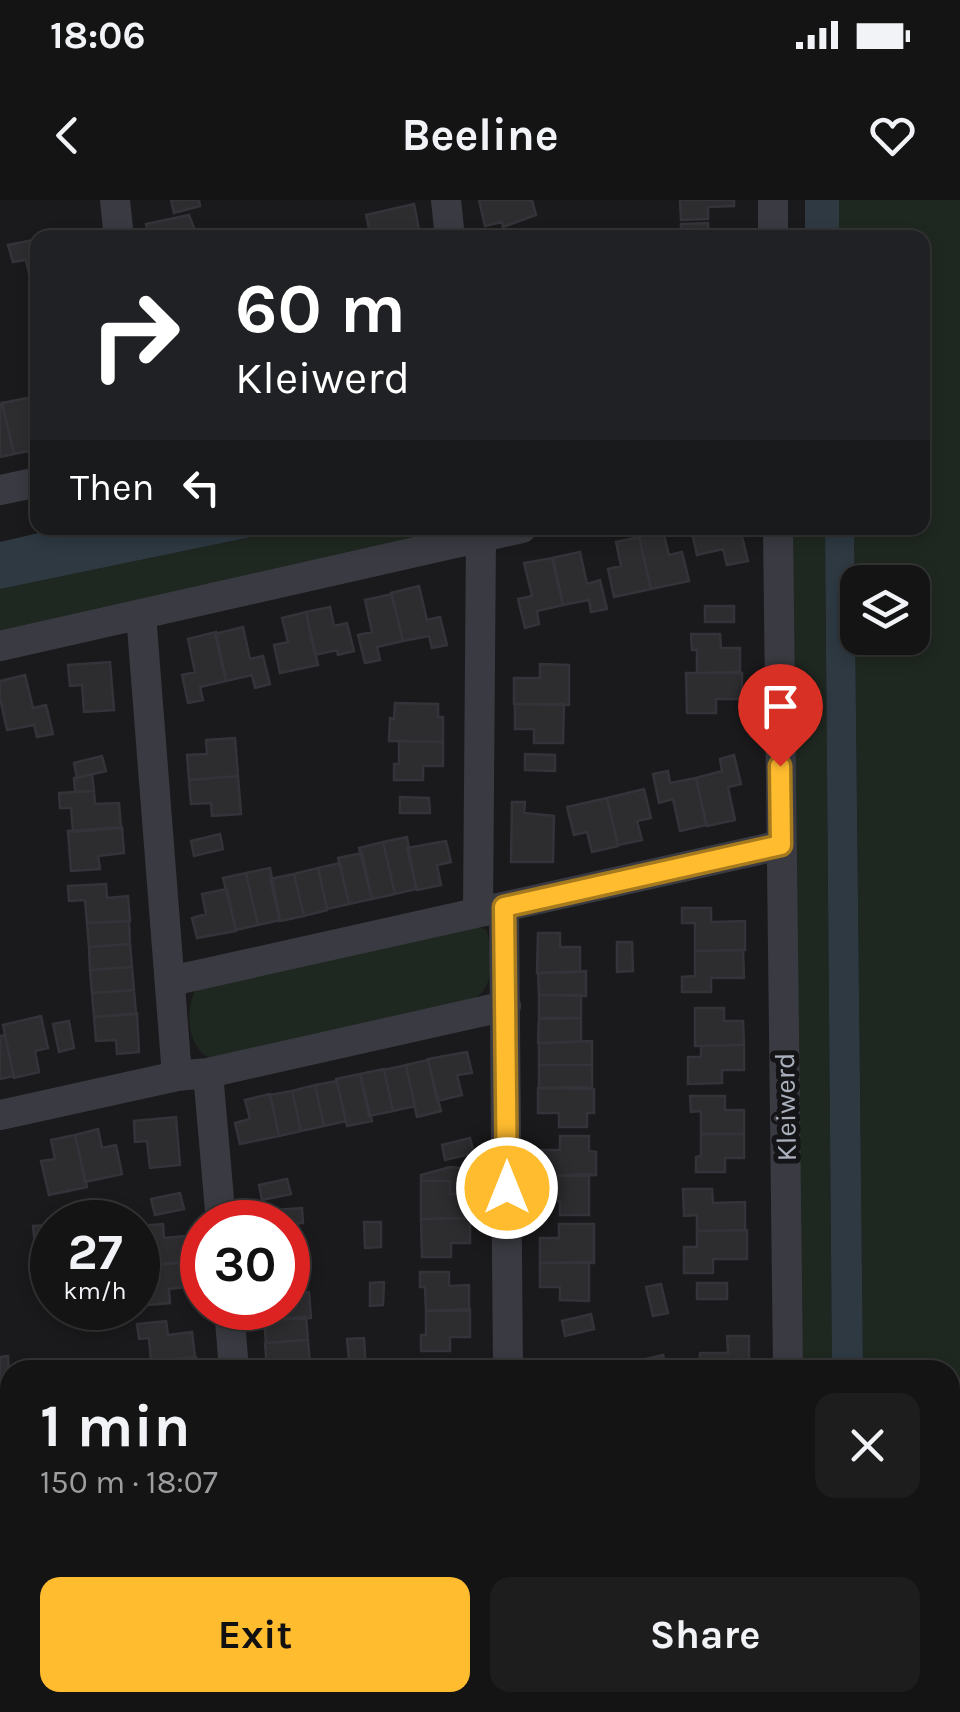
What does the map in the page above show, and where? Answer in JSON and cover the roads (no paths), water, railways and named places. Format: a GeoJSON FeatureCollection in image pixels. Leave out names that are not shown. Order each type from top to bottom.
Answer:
{"type":"FeatureCollection","features":[{"type":"Feature","properties":{"kind":"street"},"geometry":{"type":"LineString","coordinates":[[115,200],[117,230]]}},
{"type":"Feature","properties":{"kind":"street"},"geometry":{"type":"LineString","coordinates":[[446,200],[449,230]]}},
{"type":"Feature","properties":{"kind":"street"},"geometry":{"type":"LineString","coordinates":[[772,200],[774,230]]}},
{"type":"Feature","properties":{"kind":"street"},"geometry":{"type":"LineString","coordinates":[[0,490],[30,484]]}},
{"type":"Feature","properties":{"kind":"street"},"geometry":{"type":"LineString","coordinates":[[0,646],[490,535]]}},
{"type":"Feature","properties":{"kind":"street","name":"Kleiwerd"},"geometry":{"type":"LineString","coordinates":[[778,535],[788,1360]]}},
{"type":"Feature","properties":{"kind":"street"},"geometry":{"type":"LineString","coordinates":[[481,537],[491,909],[506,1006],[508,1360]]}},
{"type":"Feature","properties":{"kind":"street"},"geometry":{"type":"LineString","coordinates":[[141,614],[177,1076]]}},
{"type":"Feature","properties":{"kind":"street"},"geometry":{"type":"LineString","coordinates":[[171,981],[781,845]]}},
{"type":"Feature","properties":{"kind":"street"},"geometry":{"type":"LineString","coordinates":[[0,1115],[506,1006]]}},
{"type":"Feature","properties":{"kind":"street"},"geometry":{"type":"LineString","coordinates":[[208,1073],[219,1200]]}},
{"type":"Feature","properties":{"kind":"street"},"geometry":{"type":"LineString","coordinates":[[231,1330],[233,1360]]}}]}
